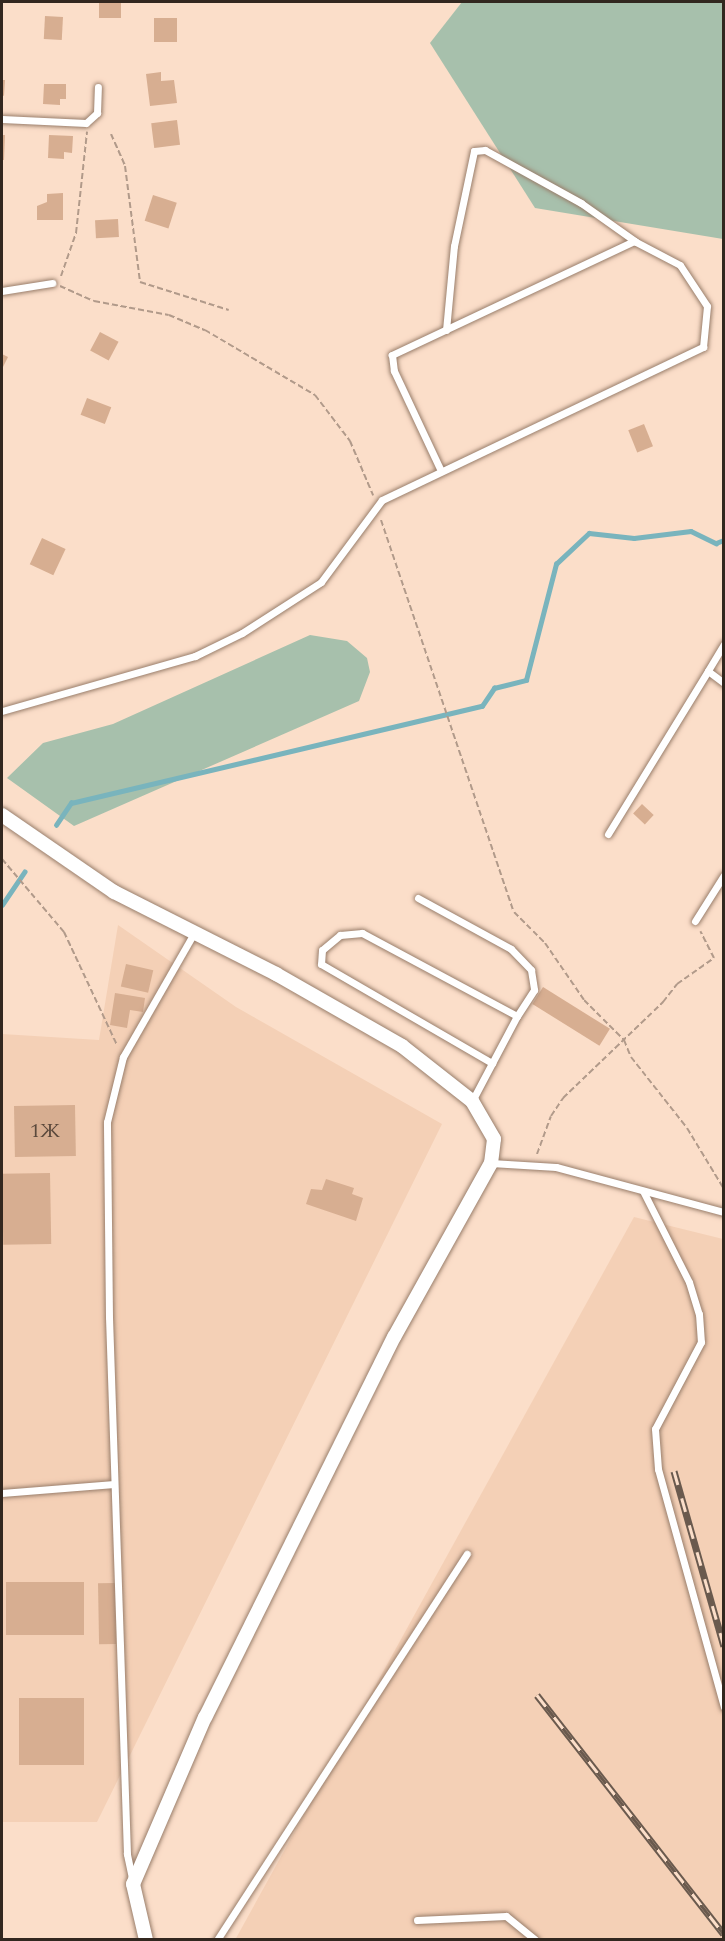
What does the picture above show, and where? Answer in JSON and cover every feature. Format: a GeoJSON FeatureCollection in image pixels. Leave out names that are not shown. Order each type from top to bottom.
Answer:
{"type":"FeatureCollection","features":[{"type":"Feature","properties":{"kind":"street"},"geometry":{"type":"LineString","coordinates":[[2,815],[114,892],[276,974],[402,1046],[472,1101],[494,1139],[491,1163],[394,1337],[210,1706],[133,1884],[146,1940]]}},
{"type":"Feature","properties":{"kind":"lane"},"geometry":{"type":"LineString","coordinates":[[2,119],[86,123],[97,113],[98,87]]}},
{"type":"Feature","properties":{"kind":"lane"},"geometry":{"type":"LineString","coordinates":[[446,330],[454,246],[474,151],[485,150],[581,203],[640,245]]}},
{"type":"Feature","properties":{"kind":"lane"},"geometry":{"type":"LineString","coordinates":[[2,711],[195,656],[242,633],[321,582],[376,505],[441,471],[703,347],[707,306],[680,265],[634,241],[392,355],[394,371],[441,471]]}},
{"type":"Feature","properties":{"kind":"lane"},"geometry":{"type":"LineString","coordinates":[[2,291],[52,283]]}},
{"type":"Feature","properties":{"kind":"lane"},"geometry":{"type":"LineString","coordinates":[[608,834],[723,644]]}},
{"type":"Feature","properties":{"kind":"lane"},"geometry":{"type":"LineString","coordinates":[[708,670],[723,683]]}},
{"type":"Feature","properties":{"kind":"lane"},"geometry":{"type":"LineString","coordinates":[[695,921],[723,875]]}},
{"type":"Feature","properties":{"kind":"lane"},"geometry":{"type":"LineString","coordinates":[[418,898],[511,949],[531,970],[534,990],[517,1016],[472,1101]]}},
{"type":"Feature","properties":{"kind":"lane"},"geometry":{"type":"LineString","coordinates":[[133,1884],[127,1854],[114,1484],[107,1122],[123,1057],[195,933]]}},
{"type":"Feature","properties":{"kind":"lane"},"geometry":{"type":"LineString","coordinates":[[492,1063],[321,964],[322,950],[340,935],[362,933],[517,1016]]}},
{"type":"Feature","properties":{"kind":"lane"},"geometry":{"type":"LineString","coordinates":[[491,1163],[556,1167],[723,1212]]}},
{"type":"Feature","properties":{"kind":"lane"},"geometry":{"type":"LineString","coordinates":[[643,1191],[689,1282],[699,1314],[701,1342],[655,1429],[658,1469],[723,1707]]}},
{"type":"Feature","properties":{"kind":"lane"},"geometry":{"type":"LineString","coordinates":[[2,1493],[114,1484]]}},
{"type":"Feature","properties":{"kind":"lane"},"geometry":{"type":"LineString","coordinates":[[217,1940],[467,1554]]}},
{"type":"Feature","properties":{"kind":"lane"},"geometry":{"type":"LineString","coordinates":[[417,1920],[506,1916],[536,1940]]}},
{"type":"Feature","properties":{"kind":"path"},"geometry":{"type":"LineString","coordinates":[[52,283],[61,276],[76,232],[88,143],[86,123]]}},
{"type":"Feature","properties":{"kind":"path"},"geometry":{"type":"LineString","coordinates":[[111,134],[125,166],[140,282],[229,310]]}},
{"type":"Feature","properties":{"kind":"path"},"geometry":{"type":"LineString","coordinates":[[52,283],[94,300],[169,315],[205,330],[315,395],[359,458],[514,912],[545,943],[584,1000],[624,1040],[646,1079],[687,1128],[723,1189]]}},
{"type":"Feature","properties":{"kind":"path"},"geometry":{"type":"LineString","coordinates":[[2,859],[64,932],[123,1057]]}},
{"type":"Feature","properties":{"kind":"path"},"geometry":{"type":"LineString","coordinates":[[534,1166],[551,1116],[563,1098],[624,1040],[677,984],[714,958],[695,921]]}},
{"type":"Feature","properties":{"kind":"shaded area"},"geometry":{"type":"Polygon","coordinates":[[[118,925],[236,1007],[442,1124],[97,1822],[2,1822],[2,1034],[99,1040],[118,925]]]}},
{"type":"Feature","properties":{"kind":"shaded area"},"geometry":{"type":"Polygon","coordinates":[[[634,1217],[723,1239],[723,1939],[235,1940],[634,1217]]]}},
{"type":"Feature","properties":{"kind":"green space"},"geometry":{"type":"Polygon","coordinates":[[[462,2],[723,2],[723,239],[535,208],[430,43],[462,2]]]}},
{"type":"Feature","properties":{"kind":"green space"},"geometry":{"type":"Polygon","coordinates":[[[310,635],[347,641],[367,658],[370,672],[359,701],[74,826],[7,778],[43,743],[113,724],[310,635]]]}},
{"type":"Feature","properties":{"kind":"building"},"geometry":{"type":"Polygon","coordinates":[[[99,2],[121,2],[121,18],[99,18],[99,2]]]}},
{"type":"Feature","properties":{"kind":"building"},"geometry":{"type":"Polygon","coordinates":[[[45,16],[63,17],[62,40],[44,39],[45,16]]]}},
{"type":"Feature","properties":{"kind":"building"},"geometry":{"type":"Polygon","coordinates":[[[154,18],[177,18],[177,42],[154,42],[154,18]]]}},
{"type":"Feature","properties":{"kind":"building"},"geometry":{"type":"Polygon","coordinates":[[[161,72],[161,81],[174,80],[177,103],[150,106],[146,74],[161,72]]]}},
{"type":"Feature","properties":{"kind":"building"},"geometry":{"type":"Polygon","coordinates":[[[2,80],[5,80],[4,96],[2,95],[2,80]]]}},
{"type":"Feature","properties":{"kind":"building"},"geometry":{"type":"Polygon","coordinates":[[[44,84],[66,84],[66,99],[60,99],[60,105],[43,104],[44,84]]]}},
{"type":"Feature","properties":{"kind":"building"},"geometry":{"type":"Polygon","coordinates":[[[177,120],[180,145],[154,148],[151,123],[177,120]]]}},
{"type":"Feature","properties":{"kind":"building"},"geometry":{"type":"Polygon","coordinates":[[[2,135],[5,135],[4,160],[2,160],[2,135]]]}},
{"type":"Feature","properties":{"kind":"building"},"geometry":{"type":"Polygon","coordinates":[[[49,135],[73,136],[72,153],[64,152],[64,159],[48,158],[49,135]]]}},
{"type":"Feature","properties":{"kind":"building"},"geometry":{"type":"Polygon","coordinates":[[[63,193],[63,220],[37,220],[37,206],[47,202],[47,194],[63,193]]]}},
{"type":"Feature","properties":{"kind":"building"},"geometry":{"type":"Polygon","coordinates":[[[153,195],[177,203],[168,228],[145,221],[153,195]]]}},
{"type":"Feature","properties":{"kind":"building"},"geometry":{"type":"Polygon","coordinates":[[[118,219],[119,237],[96,238],[95,220],[118,219]]]}},
{"type":"Feature","properties":{"kind":"building"},"geometry":{"type":"Polygon","coordinates":[[[100,332],[119,342],[109,360],[90,351],[100,332]]]}},
{"type":"Feature","properties":{"kind":"building"},"geometry":{"type":"Polygon","coordinates":[[[2,354],[8,357],[2,369],[2,354]]]}},
{"type":"Feature","properties":{"kind":"building"},"geometry":{"type":"Polygon","coordinates":[[[87,398],[111,407],[105,424],[81,415],[87,398]]]}},
{"type":"Feature","properties":{"kind":"building"},"geometry":{"type":"Polygon","coordinates":[[[644,424],[653,446],[637,453],[628,430],[644,424]]]}},
{"type":"Feature","properties":{"kind":"building"},"geometry":{"type":"Polygon","coordinates":[[[42,538],[66,549],[53,575],[30,564],[42,538]]]}},
{"type":"Feature","properties":{"kind":"building"},"geometry":{"type":"Polygon","coordinates":[[[642,804],[654,815],[645,824],[633,814],[642,804]]]}},
{"type":"Feature","properties":{"kind":"building"},"geometry":{"type":"Polygon","coordinates":[[[126,964],[153,970],[148,993],[121,986],[126,964]]]}},
{"type":"Feature","properties":{"kind":"building"},"geometry":{"type":"Polygon","coordinates":[[[543,987],[610,1029],[599,1046],[532,1004],[543,987]]]}},
{"type":"Feature","properties":{"kind":"building"},"geometry":{"type":"Polygon","coordinates":[[[115,993],[145,998],[143,1012],[130,1010],[127,1028],[110,1025],[115,993]]]}},
{"type":"Feature","properties":{"kind":"building"},"geometry":{"type":"Polygon","coordinates":[[[75,1105],[76,1156],[15,1157],[14,1106],[75,1105]]]}},
{"type":"Feature","properties":{"kind":"building"},"geometry":{"type":"Polygon","coordinates":[[[50,1173],[51,1244],[3,1245],[2,1174],[50,1173]]]}},
{"type":"Feature","properties":{"kind":"building"},"geometry":{"type":"Polygon","coordinates":[[[326,1179],[354,1188],[352,1194],[363,1198],[356,1221],[306,1204],[311,1189],[322,1190],[326,1179]]]}},
{"type":"Feature","properties":{"kind":"building"},"geometry":{"type":"Polygon","coordinates":[[[6,1582],[84,1582],[84,1635],[6,1635],[6,1582]]]}},
{"type":"Feature","properties":{"kind":"building"},"geometry":{"type":"Polygon","coordinates":[[[98,1583],[115,1583],[116,1644],[99,1644],[98,1583]]]}},
{"type":"Feature","properties":{"kind":"building"},"geometry":{"type":"Polygon","coordinates":[[[19,1698],[84,1698],[84,1765],[19,1765],[19,1698]]]}},
{"type":"Feature","properties":{"kind":"waterway"},"geometry":{"type":"LineString","coordinates":[[56,825],[71,803],[482,706],[494,688],[526,680],[556,564],[589,533],[634,538],[691,531],[716,543],[724,540]]}},
{"type":"Feature","properties":{"kind":"waterway"},"geometry":{"type":"LineString","coordinates":[[2,905],[24,872]]}},
{"type":"Feature","properties":{"kind":"railway"},"geometry":{"type":"LineString","coordinates":[[674,1471],[724,1646]]}},
{"type":"Feature","properties":{"kind":"railway"},"geometry":{"type":"LineString","coordinates":[[537,1695],[724,1934]]}}]}
